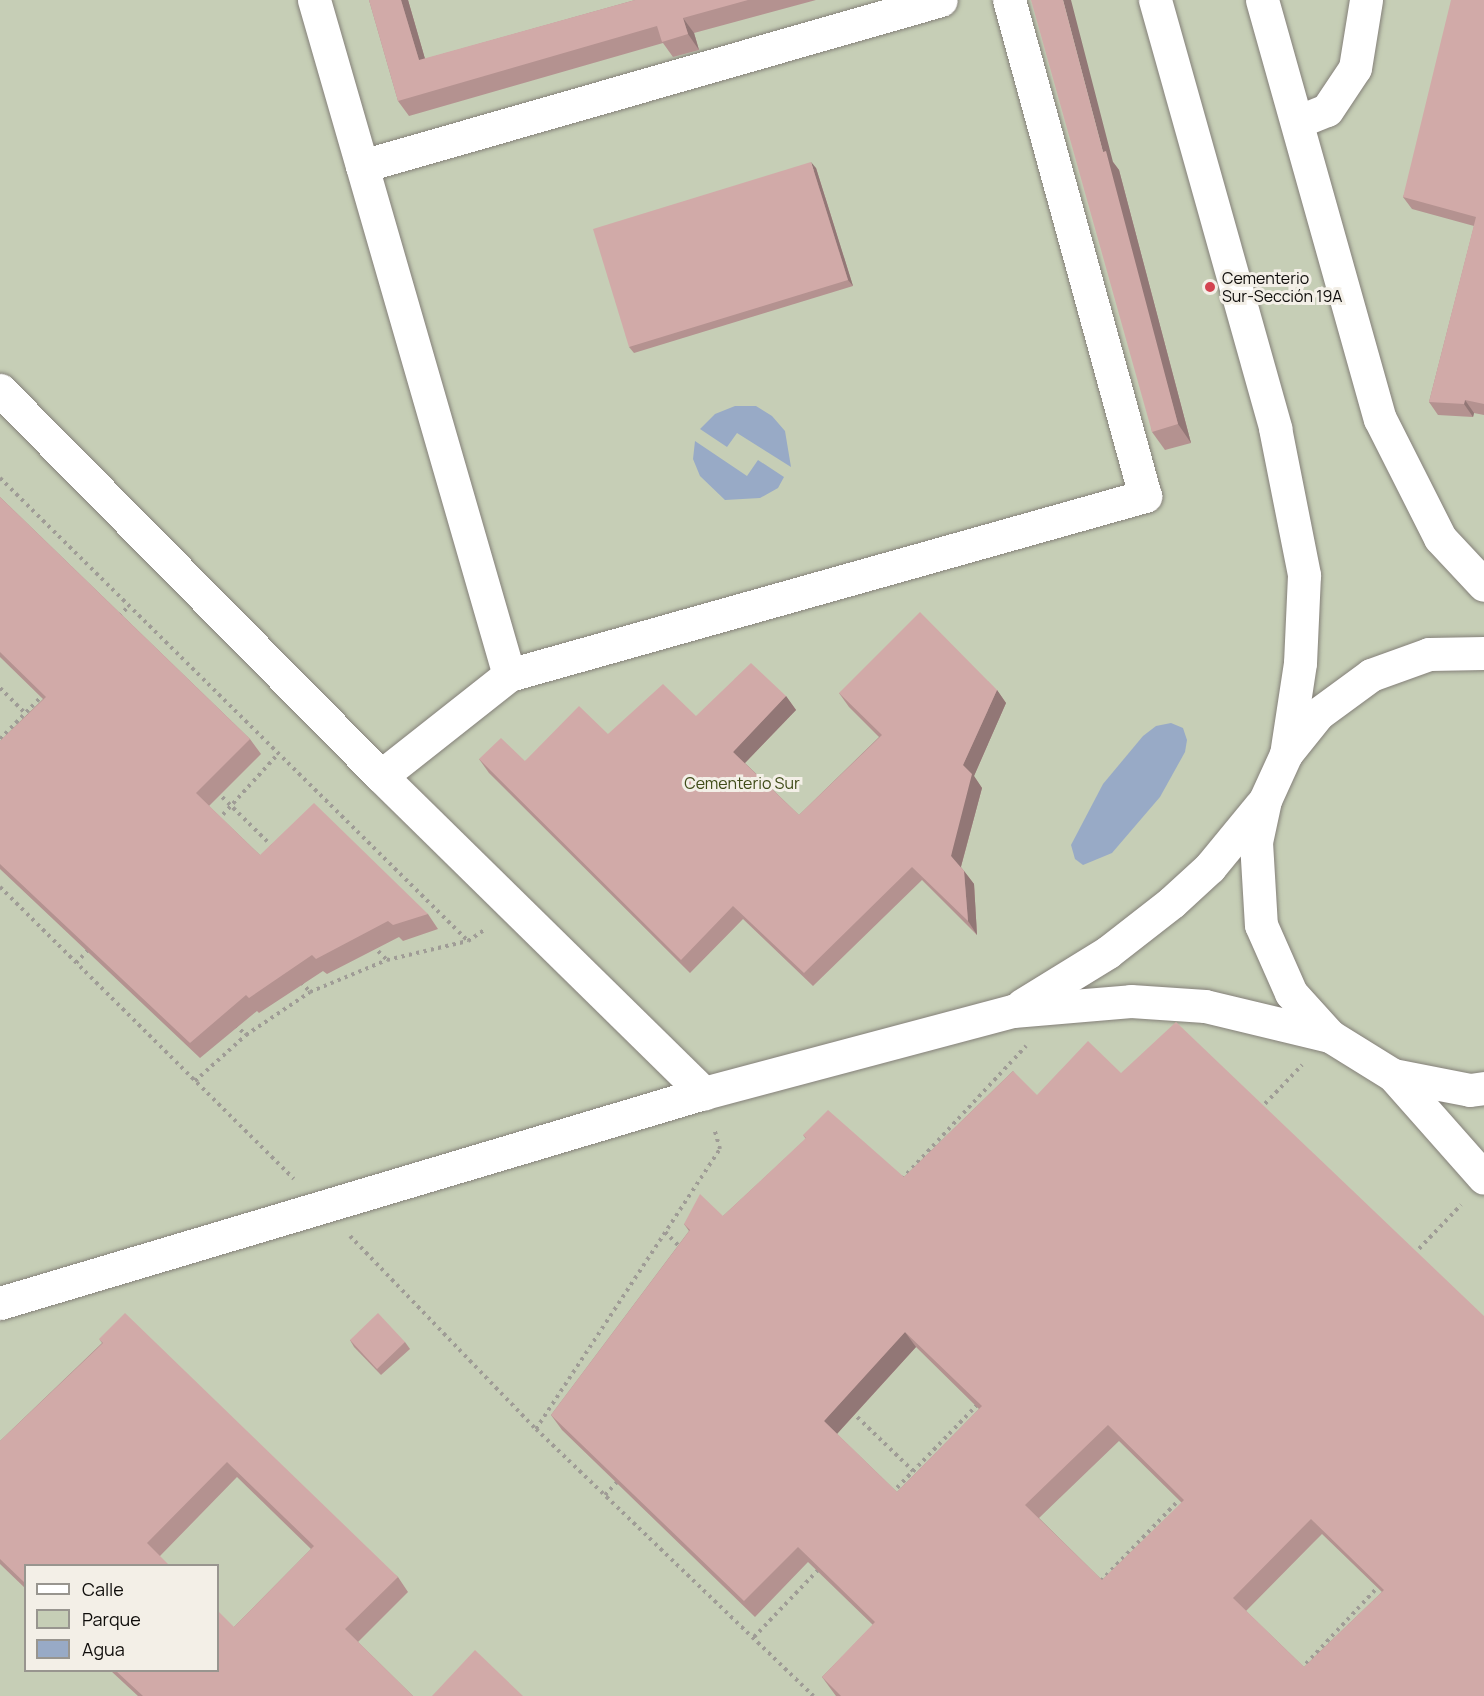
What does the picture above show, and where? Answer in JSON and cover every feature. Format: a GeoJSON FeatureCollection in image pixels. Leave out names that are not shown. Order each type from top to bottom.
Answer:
{"type":"FeatureCollection","features":[{"type":"Feature","properties":{"kind":"lane"},"geometry":{"type":"LineString","coordinates":[[314,0],[509,675]]}},
{"type":"Feature","properties":{"kind":"lane"},"geometry":{"type":"LineString","coordinates":[[362,166],[941,0]]}},
{"type":"Feature","properties":{"kind":"lane"},"geometry":{"type":"LineString","coordinates":[[381,776],[509,675],[1145,496],[1009,0]]}},
{"type":"Feature","properties":{"kind":"lane"},"geometry":{"type":"LineString","coordinates":[[1155,0],[1275,428],[1304,575],[1300,663],[1286,754]]}},
{"type":"Feature","properties":{"kind":"lane"},"geometry":{"type":"LineString","coordinates":[[1262,0],[1380,419],[1440,538],[1484,585]]}},
{"type":"Feature","properties":{"kind":"lane"},"geometry":{"type":"LineString","coordinates":[[1297,122],[1327,110],[1355,68],[1366,0]]}},
{"type":"Feature","properties":{"kind":"lane"},"geometry":{"type":"LineString","coordinates":[[0,390],[381,776],[704,1093]]}},
{"type":"Feature","properties":{"kind":"lane"},"geometry":{"type":"LineString","coordinates":[[1484,653],[1428,654],[1371,675],[1318,714],[1286,754],[1265,800],[1256,842],[1261,925],[1291,993],[1330,1036],[1393,1075],[1470,1090],[1484,1088]]}},
{"type":"Feature","properties":{"kind":"lane"},"geometry":{"type":"LineString","coordinates":[[1013,1011],[1108,952],[1172,902],[1210,867],[1265,800]]}},
{"type":"Feature","properties":{"kind":"lane"},"geometry":{"type":"LineString","coordinates":[[0,1303],[704,1093],[1013,1011],[1065,1004],[1131,1001],[1205,1006],[1330,1036]]}},
{"type":"Feature","properties":{"kind":"lane"},"geometry":{"type":"LineString","coordinates":[[1393,1075],[1476,1188]]}},
{"type":"Feature","properties":{"kind":"path"},"geometry":{"type":"LineString","coordinates":[[0,478],[468,941]]}},
{"type":"Feature","properties":{"kind":"path"},"geometry":{"type":"LineString","coordinates":[[113,622],[129,606]]}},
{"type":"Feature","properties":{"kind":"path"},"geometry":{"type":"LineString","coordinates":[[0,688],[34,721]]}},
{"type":"Feature","properties":{"kind":"path"},"geometry":{"type":"LineString","coordinates":[[0,739],[49,688]]}},
{"type":"Feature","properties":{"kind":"path"},"geometry":{"type":"LineString","coordinates":[[216,822],[278,754]]}},
{"type":"Feature","properties":{"kind":"path"},"geometry":{"type":"LineString","coordinates":[[215,789],[281,855]]}},
{"type":"Feature","properties":{"kind":"path"},"geometry":{"type":"LineString","coordinates":[[0,887],[322,1207],[536,1429],[813,1696]]}},
{"type":"Feature","properties":{"kind":"path"},"geometry":{"type":"LineString","coordinates":[[195,1081],[246,1035],[310,992],[387,960],[468,941],[517,909]]}},
{"type":"Feature","properties":{"kind":"path"},"geometry":{"type":"LineString","coordinates":[[371,944],[387,960]]}},
{"type":"Feature","properties":{"kind":"path"},"geometry":{"type":"LineString","coordinates":[[76,963],[92,947]]}},
{"type":"Feature","properties":{"kind":"path"},"geometry":{"type":"LineString","coordinates":[[294,975],[310,992]]}},
{"type":"Feature","properties":{"kind":"path"},"geometry":{"type":"LineString","coordinates":[[894,1188],[1065,1004]]}},
{"type":"Feature","properties":{"kind":"path"},"geometry":{"type":"LineString","coordinates":[[230,1019],[246,1035]]}},
{"type":"Feature","properties":{"kind":"path"},"geometry":{"type":"LineString","coordinates":[[1256,1113],[1330,1036]]}},
{"type":"Feature","properties":{"kind":"path"},"geometry":{"type":"LineString","coordinates":[[536,1429],[720,1149],[704,1093]]}},
{"type":"Feature","properties":{"kind":"path"},"geometry":{"type":"LineString","coordinates":[[1410,1258],[1476,1188]]}},
{"type":"Feature","properties":{"kind":"path"},"geometry":{"type":"LineString","coordinates":[[665,1232],[690,1256]]}},
{"type":"Feature","properties":{"kind":"path"},"geometry":{"type":"LineString","coordinates":[[889,1496],[987,1394]]}},
{"type":"Feature","properties":{"kind":"path"},"geometry":{"type":"LineString","coordinates":[[847,1407],[921,1479]]}},
{"type":"Feature","properties":{"kind":"path"},"geometry":{"type":"LineString","coordinates":[[605,1495],[629,1470]]}},
{"type":"Feature","properties":{"kind":"path"},"geometry":{"type":"LineString","coordinates":[[1096,1587],[1186,1492]]}},
{"type":"Feature","properties":{"kind":"path"},"geometry":{"type":"LineString","coordinates":[[754,1637],[826,1562]]}},
{"type":"Feature","properties":{"kind":"path"},"geometry":{"type":"LineString","coordinates":[[1300,1671],[1388,1577]]}},
{"type":"Feature","properties":{"kind":"green space","name":"Cementerio Sur"},"geometry":{"type":"Polygon","coordinates":[[[0,0],[1484,0],[1484,1696],[0,1696],[0,0]]]}},
{"type":"Feature","properties":{"kind":"water"},"geometry":{"type":"Polygon","coordinates":[[[735,406],[756,406],[772,416],[785,431],[791,467],[737,433],[727,447],[700,429],[715,414],[735,406]]]}},
{"type":"Feature","properties":{"kind":"water"},"geometry":{"type":"Polygon","coordinates":[[[695,441],[747,476],[758,460],[784,477],[778,488],[760,498],[725,500],[700,476],[693,459],[695,441]]]}},
{"type":"Feature","properties":{"kind":"water"},"geometry":{"type":"Polygon","coordinates":[[[1171,723],[1183,728],[1187,740],[1185,752],[1160,797],[1112,853],[1083,865],[1075,859],[1071,845],[1103,784],[1143,736],[1156,726],[1171,723]]]}},
{"type":"Feature","properties":{"kind":"building"},"geometry":{"type":"Polygon","coordinates":[[[369,0],[401,0],[419,60],[635,0],[748,0],[683,18],[688,34],[662,42],[657,26],[398,101],[369,0]]]}},
{"type":"Feature","properties":{"kind":"building"},"geometry":{"type":"Polygon","coordinates":[[[1031,0],[1063,0],[1103,152],[1106,151],[1178,424],[1152,432],[1031,0]]]}},
{"type":"Feature","properties":{"kind":"building"},"geometry":{"type":"Polygon","coordinates":[[[1451,0],[1484,0],[1484,404],[1465,400],[1464,404],[1429,402],[1476,217],[1403,197],[1451,0]]]}},
{"type":"Feature","properties":{"kind":"building"},"geometry":{"type":"Polygon","coordinates":[[[811,162],[848,280],[629,347],[593,229],[811,162]]]}},
{"type":"Feature","properties":{"kind":"building"},"geometry":{"type":"Polygon","coordinates":[[[0,497],[250,739],[196,793],[260,855],[314,803],[428,914],[393,925],[388,921],[316,959],[312,955],[249,998],[246,995],[190,1043],[0,864],[0,741],[46,697],[0,652],[0,497]]]}},
{"type":"Feature","properties":{"kind":"building"},"geometry":{"type":"Polygon","coordinates":[[[920,612],[997,690],[963,765],[972,774],[951,856],[964,871],[968,921],[912,867],[804,973],[733,906],[681,960],[479,759],[501,738],[525,761],[579,706],[608,734],[663,684],[696,716],[751,663],[786,696],[733,752],[799,815],[882,735],[839,693],[920,612]]]}},
{"type":"Feature","properties":{"kind":"building"},"geometry":{"type":"Polygon","coordinates":[[[1176,1022],[1484,1316],[1484,1696],[841,1696],[822,1677],[875,1622],[798,1547],[744,1601],[551,1415],[690,1230],[684,1224],[700,1194],[723,1216],[806,1138],[803,1135],[828,1110],[904,1177],[1013,1071],[1037,1095],[1088,1041],[1121,1073],[1176,1022]],[[905,1332],[824,1421],[897,1492],[982,1406],[905,1332]],[[1108,1425],[1025,1505],[1102,1580],[1184,1500],[1108,1425]],[[1311,1519],[1233,1598],[1304,1667],[1384,1590],[1311,1519]]]}},
{"type":"Feature","properties":{"kind":"building"},"geometry":{"type":"Polygon","coordinates":[[[125,1313],[398,1577],[345,1629],[413,1696],[143,1696],[117,1672],[219,1672],[219,1612],[234,1627],[314,1546],[227,1462],[147,1543],[168,1564],[24,1564],[24,1582],[0,1559],[0,1441],[103,1343],[99,1339],[125,1313]]]}},
{"type":"Feature","properties":{"kind":"building"},"geometry":{"type":"Polygon","coordinates":[[[378,1313],[405,1342],[377,1369],[350,1340],[378,1313]]]}},
{"type":"Feature","properties":{"kind":"building"},"geometry":{"type":"Polygon","coordinates":[[[475,1650],[523,1696],[432,1696],[475,1650]]]}},
{"type":"Feature","properties":{"kind":"place","name":"Cementerio Sur-Sección 19A"},"geometry":{"type":"Point","coordinates":[1210,287]}}]}
